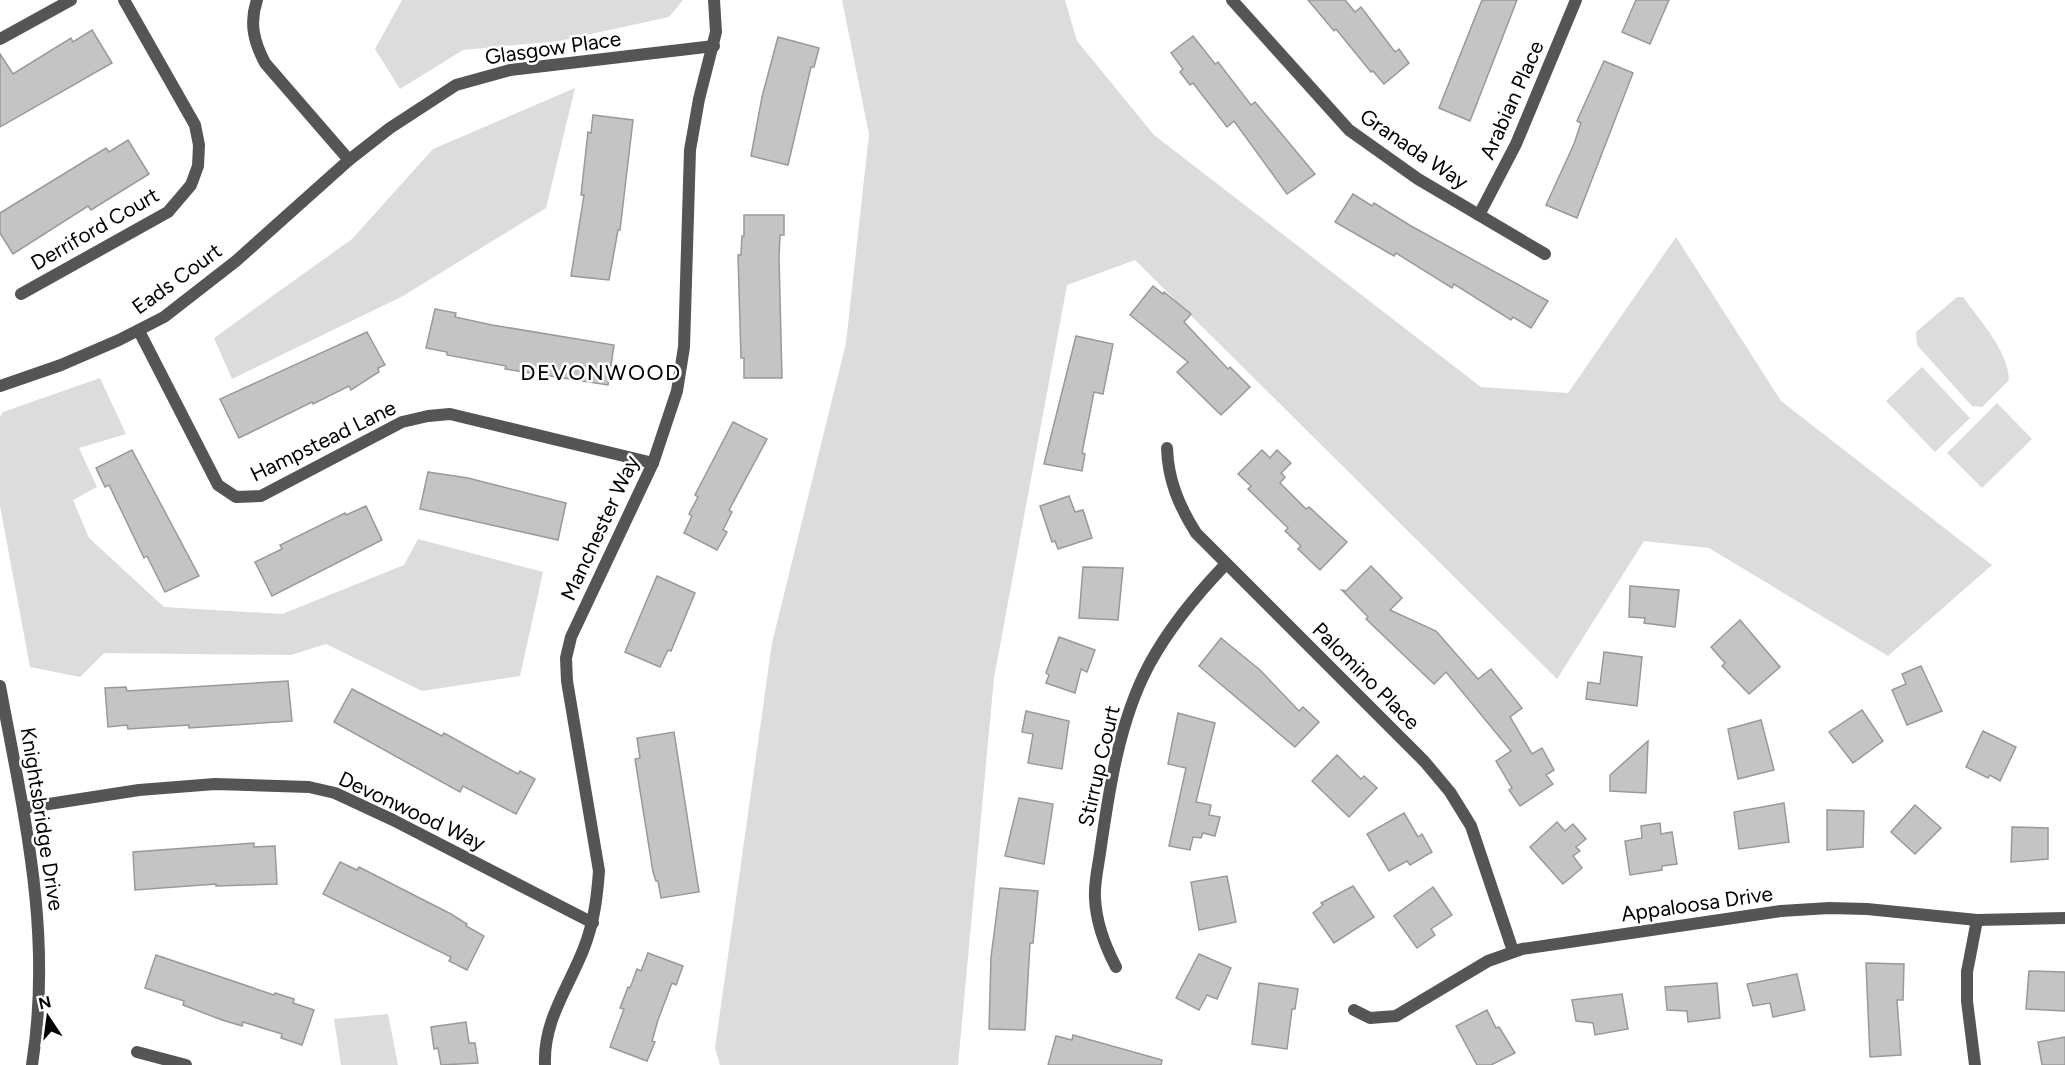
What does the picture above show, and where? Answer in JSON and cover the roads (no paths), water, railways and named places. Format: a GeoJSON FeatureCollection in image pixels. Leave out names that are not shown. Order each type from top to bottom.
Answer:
{"type":"FeatureCollection","features":[{"type":"Feature","properties":{"kind":"street"},"geometry":{"type":"LineString","coordinates":[[0,39],[71,0]]}},
{"type":"Feature","properties":{"kind":"street","name":"Derriford Court"},"geometry":{"type":"LineString","coordinates":[[21,294],[168,212],[191,184],[198,166],[199,146],[195,125],[124,0]]}},
{"type":"Feature","properties":{"kind":"street"},"geometry":{"type":"LineString","coordinates":[[257,0],[252,27],[256,46],[265,63],[350,160]]}},
{"type":"Feature","properties":{"kind":"street","name":"Manchester Way"},"geometry":{"type":"LineString","coordinates":[[545,1065],[550,1026],[560,995],[584,950],[593,923],[599,871],[567,681],[566,658],[571,637],[653,463],[677,391],[684,347],[690,150],[699,99],[714,46],[716,13],[714,0]]}},
{"type":"Feature","properties":{"kind":"street","name":"Granada Way"},"geometry":{"type":"LineString","coordinates":[[1232,0],[1349,130],[1419,179],[1545,254]]}},
{"type":"Feature","properties":{"kind":"street","name":"Arabian Place"},"geometry":{"type":"LineString","coordinates":[[1479,215],[1516,144],[1576,0]]}},
{"type":"Feature","properties":{"kind":"street","name":"Glasgow Place"},"geometry":{"type":"LineString","coordinates":[[350,160],[390,129],[456,85],[510,70],[714,46]]}},
{"type":"Feature","properties":{"kind":"street","name":"Eads Court"},"geometry":{"type":"LineString","coordinates":[[0,386],[61,365],[139,331],[164,317],[236,261],[350,160]]}},
{"type":"Feature","properties":{"kind":"street","name":"Hampstead Lane"},"geometry":{"type":"LineString","coordinates":[[139,331],[218,485],[236,497],[261,496],[402,422],[450,414],[653,463]]}},
{"type":"Feature","properties":{"kind":"street","name":"Palomino Place"},"geometry":{"type":"LineString","coordinates":[[1167,448],[1172,485],[1182,510],[1196,533],[1424,761],[1450,792],[1471,826],[1513,951]]}},
{"type":"Feature","properties":{"kind":"street","name":"Stirrup Court"},"geometry":{"type":"LineString","coordinates":[[1116,967],[1100,931],[1094,897],[1104,827],[1121,739],[1131,706],[1148,666],[1170,629],[1196,595],[1226,564]]}},
{"type":"Feature","properties":{"kind":"street","name":"Knightsbridge Drive"},"geometry":{"type":"LineString","coordinates":[[0,687],[34,869],[40,926],[40,982],[32,1065]]}},
{"type":"Feature","properties":{"kind":"street","name":"Devonwood Way"},"geometry":{"type":"LineString","coordinates":[[23,808],[139,790],[215,784],[309,787],[334,793],[393,820],[593,923]]}},
{"type":"Feature","properties":{"kind":"street","name":"Appaloosa Drive"},"geometry":{"type":"LineString","coordinates":[[1354,1010],[1370,1018],[1396,1016],[1488,961],[1513,951],[1781,911],[1829,908],[1867,909],[1977,920],[2065,918]]}},
{"type":"Feature","properties":{"kind":"street"},"geometry":{"type":"LineString","coordinates":[[1975,1065],[1967,1001],[1967,972],[1977,920]]}},
{"type":"Feature","properties":{"kind":"street"},"geometry":{"type":"LineString","coordinates":[[137,1052],[186,1065]]}},
{"type":"Feature","properties":{"kind":"district","name":"DEVONWOOD"},"geometry":{"type":"Point","coordinates":[601,372]}}]}
